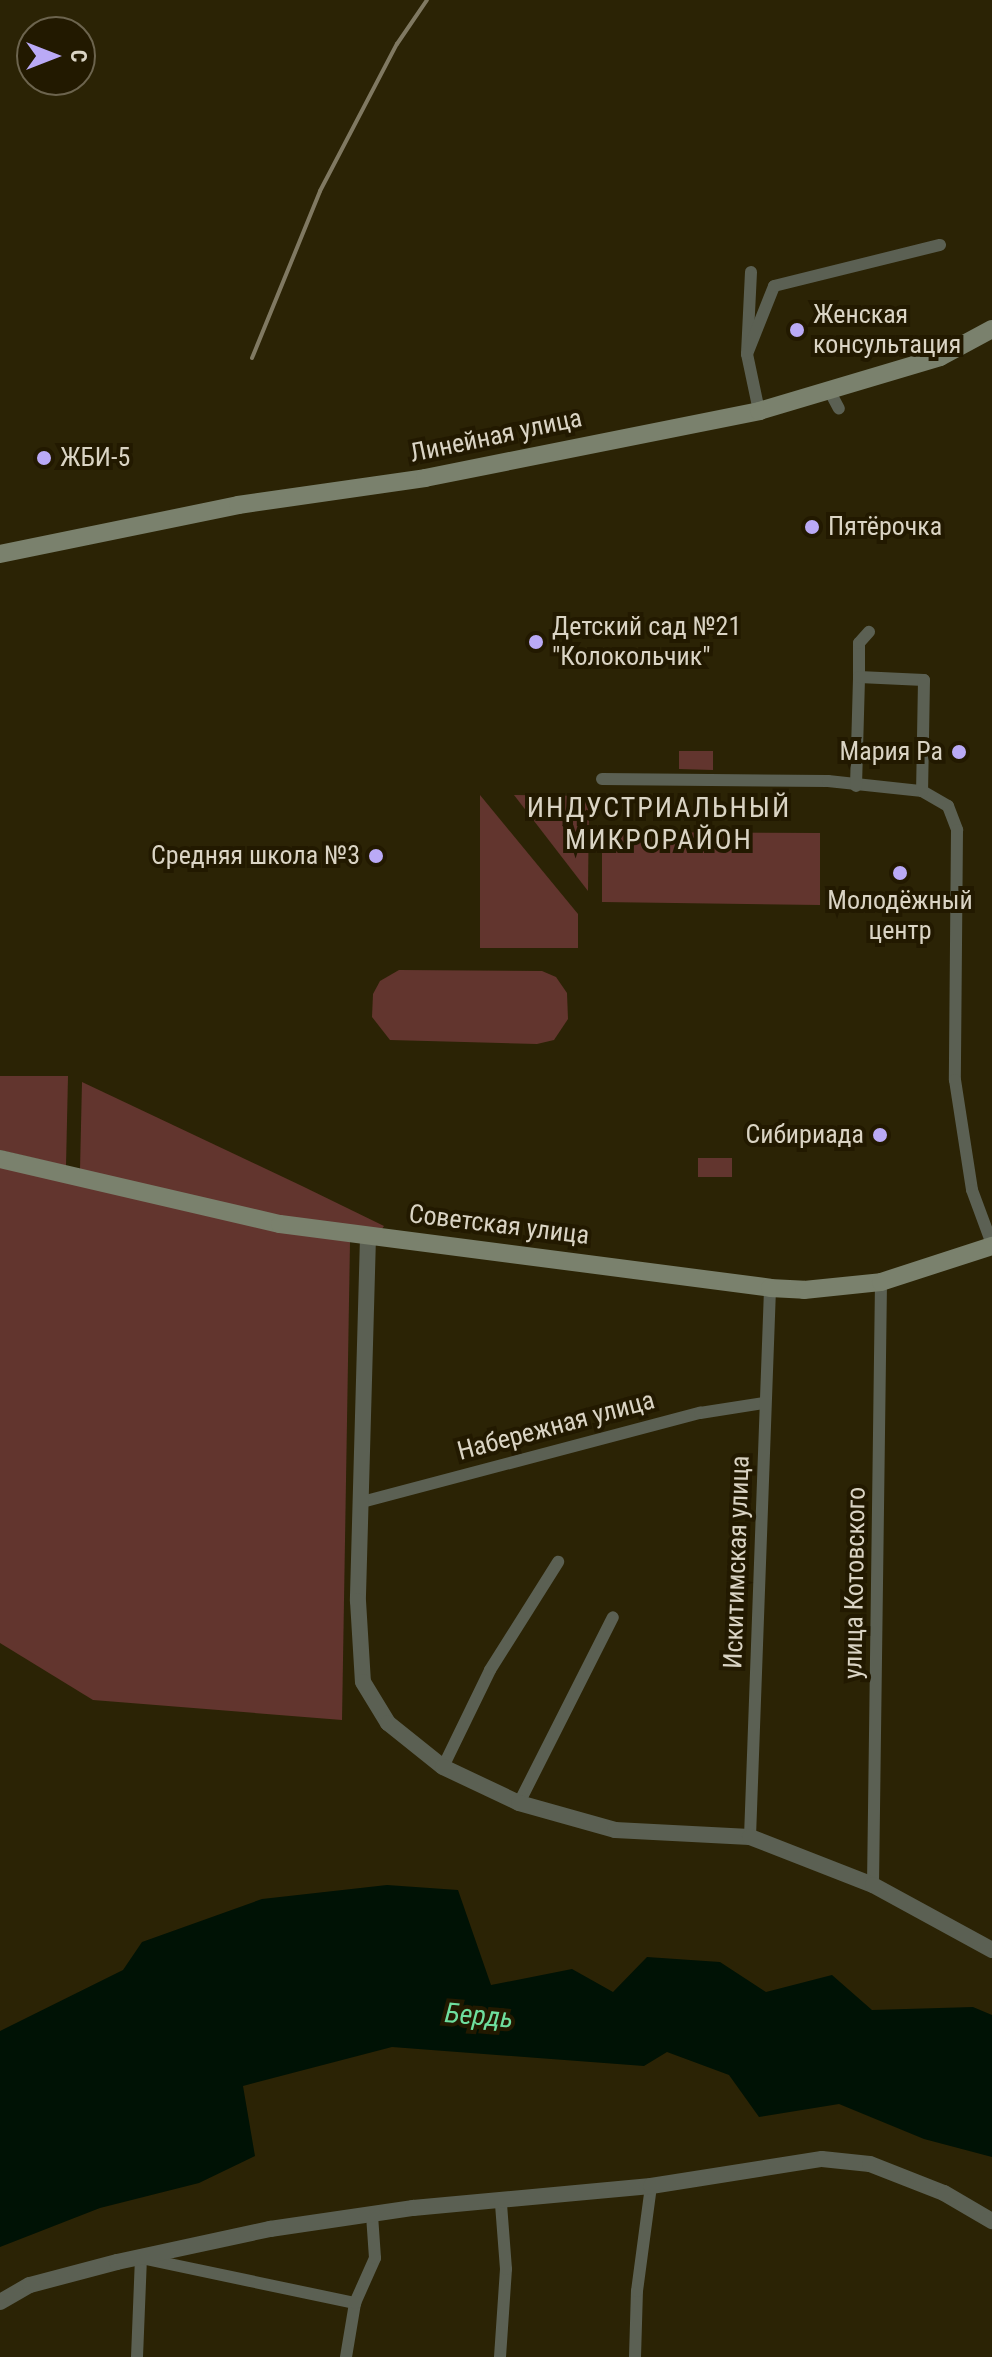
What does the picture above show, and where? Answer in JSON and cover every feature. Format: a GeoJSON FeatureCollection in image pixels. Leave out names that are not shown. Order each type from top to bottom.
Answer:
{"type":"FeatureCollection","features":[{"type":"Feature","properties":{"kind":"main road","name":"Линейная улица"},"geometry":{"type":"LineString","coordinates":[[0,554],[238,505],[425,478],[759,411],[940,357],[992,329]]}},
{"type":"Feature","properties":{"kind":"main road","name":"Советская улица"},"geometry":{"type":"LineString","coordinates":[[0,1159],[280,1224],[368,1237],[493,1248],[770,1288],[815,1290],[881,1282],[992,1245]]}},
{"type":"Feature","properties":{"kind":"street"},"geometry":{"type":"LineString","coordinates":[[747,354],[774,286],[940,245]]}},
{"type":"Feature","properties":{"kind":"street"},"geometry":{"type":"LineString","coordinates":[[751,272],[747,354],[759,411]]}},
{"type":"Feature","properties":{"kind":"street"},"geometry":{"type":"LineString","coordinates":[[829,390],[839,409]]}},
{"type":"Feature","properties":{"kind":"street"},"geometry":{"type":"LineString","coordinates":[[856,786],[859,643],[869,632]]}},
{"type":"Feature","properties":{"kind":"street"},"geometry":{"type":"LineString","coordinates":[[859,677],[924,680],[922,791]]}},
{"type":"Feature","properties":{"kind":"street"},"geometry":{"type":"LineString","coordinates":[[602,779],[828,781],[922,791],[948,806],[957,830],[955,1080],[972,1190],[992,1245]]}},
{"type":"Feature","properties":{"kind":"street"},"geometry":{"type":"LineString","coordinates":[[368,1237],[358,1601],[363,1682],[388,1723],[443,1767],[519,1803],[615,1830],[750,1837],[873,1885],[992,1950]]}},
{"type":"Feature","properties":{"kind":"street","name":"улица Котовского"},"geometry":{"type":"LineString","coordinates":[[873,1885],[881,1282]]}},
{"type":"Feature","properties":{"kind":"street","name":"Искитимская улица"},"geometry":{"type":"LineString","coordinates":[[750,1837],[770,1288]]}},
{"type":"Feature","properties":{"kind":"street","name":"Набережная улица"},"geometry":{"type":"LineString","coordinates":[[362,1502],[700,1413],[764,1403]]}},
{"type":"Feature","properties":{"kind":"street"},"geometry":{"type":"LineString","coordinates":[[443,1767],[497,1657],[558,1562]]}},
{"type":"Feature","properties":{"kind":"street"},"geometry":{"type":"LineString","coordinates":[[519,1803],[613,1617]]}},
{"type":"Feature","properties":{"kind":"street"},"geometry":{"type":"LineString","coordinates":[[0,2302],[30,2285],[270,2229],[372,2215],[651,2186],[822,2159],[870,2164],[944,2193],[992,2221]]}},
{"type":"Feature","properties":{"kind":"street"},"geometry":{"type":"LineString","coordinates":[[635,2357],[637,2291],[651,2186]]}},
{"type":"Feature","properties":{"kind":"street"},"geometry":{"type":"LineString","coordinates":[[500,2357],[506,2269],[501,2204]]}},
{"type":"Feature","properties":{"kind":"street"},"geometry":{"type":"LineString","coordinates":[[346,2357],[355,2303],[375,2258],[372,2215]]}},
{"type":"Feature","properties":{"kind":"street"},"geometry":{"type":"LineString","coordinates":[[141,2258],[355,2303]]}},
{"type":"Feature","properties":{"kind":"street"},"geometry":{"type":"LineString","coordinates":[[137,2357],[141,2258]]}},
{"type":"Feature","properties":{"kind":"shaded area"},"geometry":{"type":"Polygon","coordinates":[[[679,751],[713,751],[713,770],[679,769],[679,751]]]}},
{"type":"Feature","properties":{"kind":"shaded area"},"geometry":{"type":"Polygon","coordinates":[[[480,795],[578,914],[578,948],[480,948],[480,795]]]}},
{"type":"Feature","properties":{"kind":"shaded area"},"geometry":{"type":"Polygon","coordinates":[[[514,795],[589,796],[588,891],[514,795]]]}},
{"type":"Feature","properties":{"kind":"shaded area"},"geometry":{"type":"Polygon","coordinates":[[[602,832],[820,833],[820,905],[602,902],[602,832]]]}},
{"type":"Feature","properties":{"kind":"shaded area"},"geometry":{"type":"Polygon","coordinates":[[[399,970],[542,971],[556,977],[567,993],[568,1019],[554,1040],[537,1044],[390,1040],[372,1017],[373,994],[380,981],[399,970]]]}},
{"type":"Feature","properties":{"kind":"shaded area"},"geometry":{"type":"Polygon","coordinates":[[[0,1076],[68,1076],[66,1166],[0,1150],[0,1076]]]}},
{"type":"Feature","properties":{"kind":"shaded area"},"geometry":{"type":"Polygon","coordinates":[[[82,1082],[384,1226],[379,1233],[274,1215],[80,1170],[82,1082]]]}},
{"type":"Feature","properties":{"kind":"shaded area"},"geometry":{"type":"Polygon","coordinates":[[[698,1158],[732,1158],[732,1177],[698,1177],[698,1158]]]}},
{"type":"Feature","properties":{"kind":"shaded area"},"geometry":{"type":"Polygon","coordinates":[[[0,1164],[350,1241],[342,1720],[93,1700],[0,1643],[0,1164]]]}},
{"type":"Feature","properties":{"kind":"water","name":"Бердь"},"geometry":{"type":"Polygon","coordinates":[[[387,1885],[458,1890],[491,1985],[572,1969],[613,1992],[647,1957],[720,1962],[766,1992],[832,1975],[872,2010],[973,2007],[992,2015],[992,2157],[924,2139],[839,2104],[759,2117],[729,2075],[667,2052],[644,2066],[392,2047],[243,2086],[255,2156],[199,2183],[100,2208],[0,2247],[0,2031],[123,1970],[142,1942],[262,1899],[387,1885]]]}},
{"type":"Feature","properties":{"kind":"railway"},"geometry":{"type":"LineString","coordinates":[[252,358],[320,191],[397,44],[427,0]]}},
{"type":"Feature","properties":{"kind":"place","name":"Женская консультация"},"geometry":{"type":"Point","coordinates":[797,330]}},
{"type":"Feature","properties":{"kind":"place","name":"ЖБИ-5"},"geometry":{"type":"Point","coordinates":[44,458]}},
{"type":"Feature","properties":{"kind":"place","name":"Пятёрочка"},"geometry":{"type":"Point","coordinates":[812,527]}},
{"type":"Feature","properties":{"kind":"place","name":"Детский сад №21 \"Колокольчик\""},"geometry":{"type":"Point","coordinates":[536,642]}},
{"type":"Feature","properties":{"kind":"place","name":"Мария Ра"},"geometry":{"type":"Point","coordinates":[959,752]}},
{"type":"Feature","properties":{"kind":"place","name":"Средняя школа №3"},"geometry":{"type":"Point","coordinates":[376,856]}},
{"type":"Feature","properties":{"kind":"place","name":"Молодёжный центр"},"geometry":{"type":"Point","coordinates":[900,873]}},
{"type":"Feature","properties":{"kind":"place","name":"Сибириада"},"geometry":{"type":"Point","coordinates":[880,1135]}},
{"type":"Feature","properties":{"kind":"district","name":"ИНДУСТРИАЛЬНЫЙ МИКРОРАЙОН"},"geometry":{"type":"Point","coordinates":[659,824]}}]}
